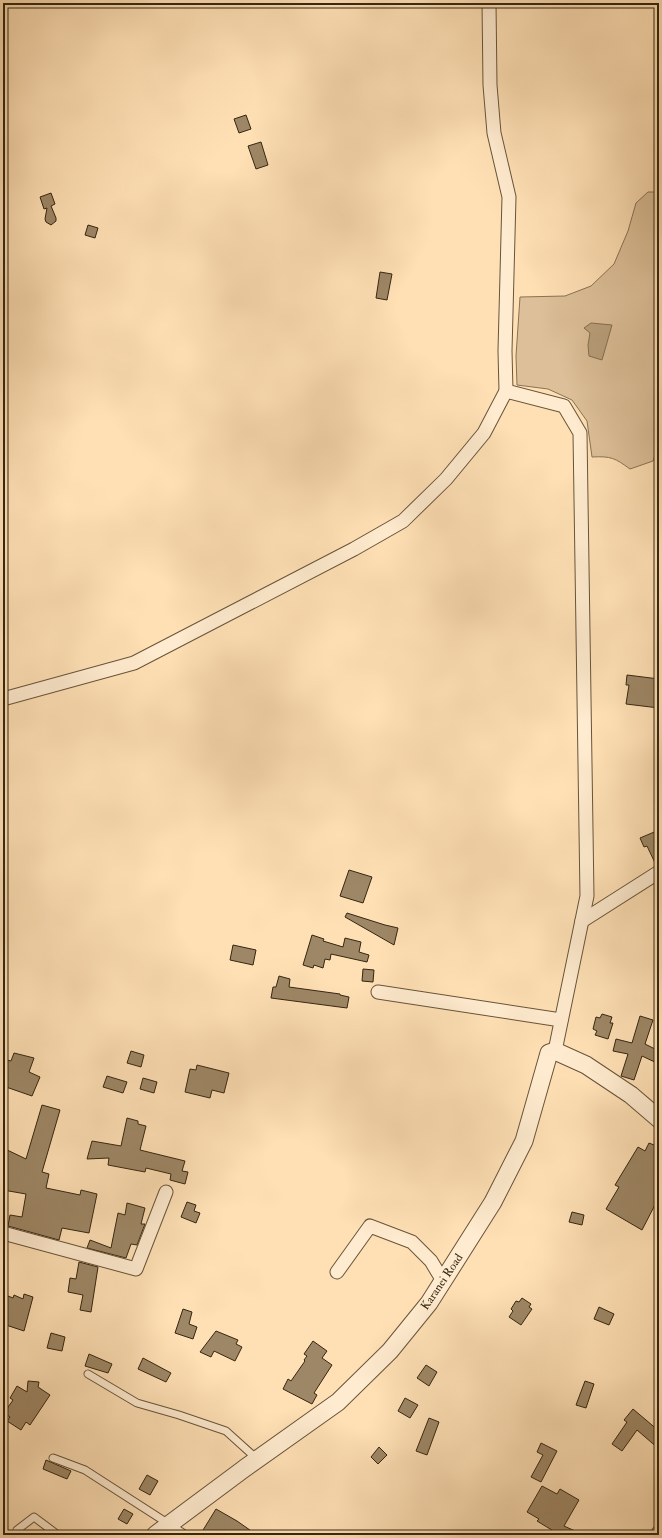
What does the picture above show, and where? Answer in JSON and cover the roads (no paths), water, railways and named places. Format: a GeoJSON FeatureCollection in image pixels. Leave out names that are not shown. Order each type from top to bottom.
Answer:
{"type":"FeatureCollection","features":[{"type":"Feature","properties":{"kind":"street"},"geometry":{"type":"LineString","coordinates":[[3,699],[134,663],[354,550],[404,521],[446,478],[484,433],[506,391],[505,351],[509,198],[494,133],[490,85],[489,3]]}},
{"type":"Feature","properties":{"kind":"street"},"geometry":{"type":"LineString","coordinates":[[506,391],[564,406],[580,433],[587,896],[554,1051],[586,1065],[631,1095],[659,1119]]}},
{"type":"Feature","properties":{"kind":"street"},"geometry":{"type":"LineString","coordinates":[[582,921],[659,872]]}},
{"type":"Feature","properties":{"kind":"street"},"geometry":{"type":"LineString","coordinates":[[378,992],[561,1020]]}},
{"type":"Feature","properties":{"kind":"street","name":"Karanei Road"},"geometry":{"type":"LineString","coordinates":[[155,1535],[338,1402],[390,1351],[429,1302],[492,1202],[524,1141],[549,1053],[554,1051]]}},
{"type":"Feature","properties":{"kind":"street"},"geometry":{"type":"LineString","coordinates":[[3,1233],[136,1269],[166,1192]]}},
{"type":"Feature","properties":{"kind":"street"},"geometry":{"type":"LineString","coordinates":[[337,1272],[370,1226],[412,1242],[431,1261],[443,1280]]}},
{"type":"Feature","properties":{"kind":"lane"},"geometry":{"type":"LineString","coordinates":[[88,1374],[138,1404],[179,1415],[226,1431],[257,1460]]}},
{"type":"Feature","properties":{"kind":"lane"},"geometry":{"type":"LineString","coordinates":[[53,1458],[85,1470],[186,1535]]}},
{"type":"Feature","properties":{"kind":"lane"},"geometry":{"type":"LineString","coordinates":[[17,1530],[34,1517],[58,1535]]}}]}
